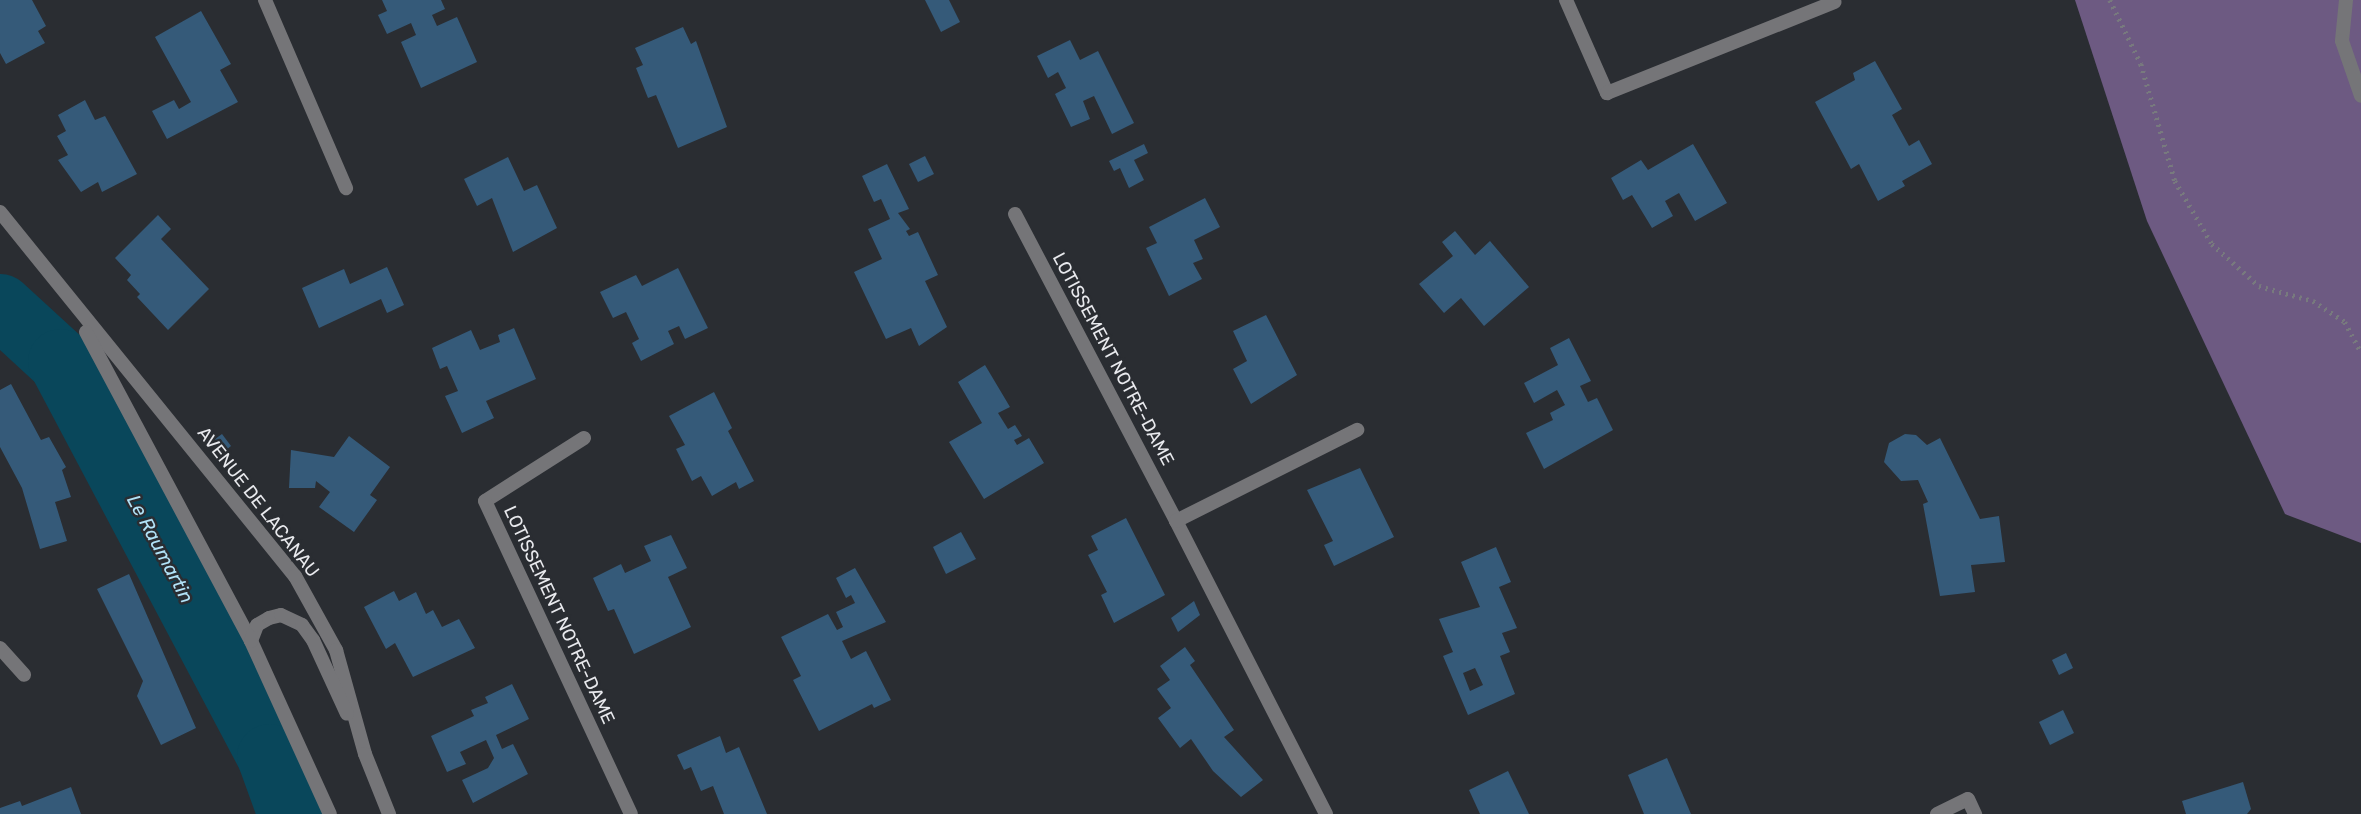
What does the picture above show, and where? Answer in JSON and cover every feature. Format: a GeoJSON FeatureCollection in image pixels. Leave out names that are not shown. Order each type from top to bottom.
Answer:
{"type":"FeatureCollection","features":[{"type":"Feature","properties":{"kind":"street"},"geometry":{"type":"LineString","coordinates":[[265,0],[346,188]]}},
{"type":"Feature","properties":{"kind":"street"},"geometry":{"type":"LineString","coordinates":[[1566,0],[1608,93],[1834,2]]}},
{"type":"Feature","properties":{"kind":"street"},"geometry":{"type":"LineString","coordinates":[[2346,0],[2342,41],[2361,96]]}},
{"type":"Feature","properties":{"kind":"street","name":"AVENUE DE LACANAU"},"geometry":{"type":"LineString","coordinates":[[0,212],[71,303],[295,576],[336,650],[365,754]]}},
{"type":"Feature","properties":{"kind":"street","name":"LOTISSEMENT NOTRE-DAME"},"geometry":{"type":"LineString","coordinates":[[1015,214],[1326,814]]}},
{"type":"Feature","properties":{"kind":"street","name":"AVENUE DE LACANAU"},"geometry":{"type":"LineString","coordinates":[[71,303],[251,641],[330,814]]}},
{"type":"Feature","properties":{"kind":"street"},"geometry":{"type":"LineString","coordinates":[[1176,521],[1357,430]]}},
{"type":"Feature","properties":{"kind":"street","name":"LOTISSEMENT NOTRE-DAME"},"geometry":{"type":"LineString","coordinates":[[584,438],[485,501],[631,814]]}},
{"type":"Feature","properties":{"kind":"street","name":"AVENUE DE LACANAU"},"geometry":{"type":"LineString","coordinates":[[251,641],[257,625],[269,618],[281,615],[302,625],[313,640],[389,814]]}},
{"type":"Feature","properties":{"kind":"street"},"geometry":{"type":"LineString","coordinates":[[0,648],[24,674]]}},
{"type":"Feature","properties":{"kind":"street"},"geometry":{"type":"LineString","coordinates":[[1937,814],[1969,799],[1975,814]]}},
{"type":"Feature","properties":{"kind":"path"},"geometry":{"type":"LineString","coordinates":[[2110,0],[2141,64],[2175,181],[2212,244],[2259,286],[2313,301],[2345,322],[2361,352]]}},
{"type":"Feature","properties":{"kind":"shaded area"},"geometry":{"type":"Polygon","coordinates":[[[2075,0],[2361,0],[2361,543],[2285,514],[2147,221],[2075,0]]]}},
{"type":"Feature","properties":{"kind":"building"},"geometry":{"type":"Polygon","coordinates":[[[0,0],[32,0],[46,26],[38,31],[45,43],[6,64],[0,53],[0,0]]]}},
{"type":"Feature","properties":{"kind":"building"},"geometry":{"type":"Polygon","coordinates":[[[382,0],[441,0],[445,9],[432,15],[437,26],[457,17],[477,62],[421,88],[401,42],[416,35],[411,23],[387,34],[378,15],[387,11],[382,0]]]}},
{"type":"Feature","properties":{"kind":"building"},"geometry":{"type":"Polygon","coordinates":[[[925,0],[949,0],[960,22],[941,32],[925,0]]]}},
{"type":"Feature","properties":{"kind":"building"},"geometry":{"type":"Polygon","coordinates":[[[201,11],[231,64],[220,70],[238,102],[167,139],[152,111],[174,100],[179,109],[191,102],[155,37],[201,11]]]}},
{"type":"Feature","properties":{"kind":"building"},"geometry":{"type":"Polygon","coordinates":[[[683,27],[691,44],[696,41],[727,127],[678,148],[656,95],[648,98],[636,68],[643,65],[635,48],[683,27]]]}},
{"type":"Feature","properties":{"kind":"building"},"geometry":{"type":"Polygon","coordinates":[[[1070,40],[1080,60],[1098,51],[1134,123],[1112,134],[1094,96],[1083,101],[1090,119],[1071,127],[1055,94],[1066,88],[1058,72],[1048,78],[1037,56],[1070,40]]]}},
{"type":"Feature","properties":{"kind":"building"},"geometry":{"type":"Polygon","coordinates":[[[1875,61],[1902,109],[1892,115],[1909,146],[1919,140],[1932,164],[1902,181],[1905,186],[1878,201],[1859,164],[1851,169],[1815,102],[1855,80],[1853,73],[1875,61]]]}},
{"type":"Feature","properties":{"kind":"building"},"geometry":{"type":"Polygon","coordinates":[[[85,100],[95,120],[105,116],[137,174],[102,192],[98,182],[81,192],[58,160],[68,155],[57,136],[66,131],[58,115],[85,100]]]}},
{"type":"Feature","properties":{"kind":"building"},"geometry":{"type":"Polygon","coordinates":[[[1144,144],[1148,153],[1134,160],[1144,180],[1129,188],[1120,168],[1114,171],[1109,161],[1144,144]]]}},
{"type":"Feature","properties":{"kind":"building"},"geometry":{"type":"Polygon","coordinates":[[[1693,144],[1727,203],[1695,221],[1679,193],[1665,201],[1673,216],[1652,228],[1632,195],[1623,200],[1611,178],[1641,160],[1648,170],[1693,144]]]}},
{"type":"Feature","properties":{"kind":"building"},"geometry":{"type":"Polygon","coordinates":[[[925,156],[934,174],[918,182],[909,164],[925,156]]]}},
{"type":"Feature","properties":{"kind":"building"},"geometry":{"type":"Polygon","coordinates":[[[508,157],[524,191],[537,185],[557,228],[513,252],[492,198],[477,206],[464,179],[508,157]]]}},
{"type":"Feature","properties":{"kind":"building"},"geometry":{"type":"Polygon","coordinates":[[[887,164],[909,209],[898,213],[910,229],[906,231],[909,236],[918,232],[938,275],[925,281],[947,327],[919,346],[911,328],[886,339],[854,272],[882,259],[868,229],[890,219],[881,199],[874,202],[862,176],[887,164]]]}},
{"type":"Feature","properties":{"kind":"building"},"geometry":{"type":"Polygon","coordinates":[[[1205,198],[1220,227],[1194,240],[1203,259],[1193,263],[1202,279],[1169,296],[1146,248],[1157,243],[1149,227],[1205,198]]]}},
{"type":"Feature","properties":{"kind":"building"},"geometry":{"type":"Polygon","coordinates":[[[158,215],[171,229],[161,239],[209,289],[168,330],[137,297],[140,294],[127,280],[131,275],[115,258],[158,215]]]}},
{"type":"Feature","properties":{"kind":"building"},"geometry":{"type":"Polygon","coordinates":[[[1455,231],[1475,255],[1490,241],[1529,287],[1484,326],[1461,298],[1444,313],[1419,284],[1453,256],[1442,242],[1455,231]]]}},
{"type":"Feature","properties":{"kind":"building"},"geometry":{"type":"Polygon","coordinates":[[[387,267],[404,305],[387,313],[381,299],[319,328],[302,288],[344,269],[350,284],[387,267]]]}},
{"type":"Feature","properties":{"kind":"building"},"geometry":{"type":"Polygon","coordinates":[[[678,268],[708,328],[685,339],[679,326],[668,331],[674,344],[641,361],[632,343],[639,339],[626,312],[613,318],[600,292],[636,275],[642,286],[678,268]]]}},
{"type":"Feature","properties":{"kind":"building"},"geometry":{"type":"Polygon","coordinates":[[[1266,315],[1297,375],[1251,404],[1233,369],[1247,361],[1233,331],[1266,315]]]}},
{"type":"Feature","properties":{"kind":"building"},"geometry":{"type":"Polygon","coordinates":[[[514,328],[536,379],[486,401],[494,418],[462,433],[445,396],[458,391],[447,366],[440,369],[432,348],[471,330],[480,350],[500,342],[498,335],[514,328]]]}},
{"type":"Feature","properties":{"kind":"building"},"geometry":{"type":"Polygon","coordinates":[[[1569,338],[1591,381],[1580,386],[1588,402],[1597,398],[1613,430],[1544,469],[1526,433],[1553,420],[1550,413],[1565,405],[1557,390],[1534,403],[1524,383],[1558,365],[1550,348],[1569,338]]]}},
{"type":"Feature","properties":{"kind":"building"},"geometry":{"type":"Polygon","coordinates":[[[985,365],[1010,407],[998,413],[1008,429],[1015,425],[1022,436],[1014,440],[1017,445],[1029,438],[1044,463],[984,499],[949,442],[982,423],[958,382],[985,365]]]}},
{"type":"Feature","properties":{"kind":"building"},"geometry":{"type":"Polygon","coordinates":[[[11,384],[41,440],[49,437],[66,467],[62,470],[71,497],[55,502],[67,541],[40,549],[22,488],[0,447],[0,390],[11,384]]]}},
{"type":"Feature","properties":{"kind":"building"},"geometry":{"type":"Polygon","coordinates":[[[714,392],[732,428],[728,431],[754,481],[739,489],[736,482],[712,496],[701,476],[692,481],[676,449],[685,445],[669,416],[714,392]]]}},
{"type":"Feature","properties":{"kind":"building"},"geometry":{"type":"Polygon","coordinates":[[[222,434],[231,446],[221,454],[211,442],[222,434]]]}},
{"type":"Feature","properties":{"kind":"building"},"geometry":{"type":"Polygon","coordinates":[[[1905,434],[1916,435],[1927,445],[1940,438],[1980,519],[1999,516],[2005,562],[1971,565],[1975,592],[1940,596],[1923,504],[1928,502],[1918,480],[1901,481],[1884,462],[1889,443],[1905,434]]]}},
{"type":"Feature","properties":{"kind":"building"},"geometry":{"type":"Polygon","coordinates":[[[349,436],[390,467],[370,495],[377,500],[354,532],[319,507],[330,492],[316,481],[315,488],[289,488],[291,450],[334,457],[349,436]]]}},
{"type":"Feature","properties":{"kind":"building"},"geometry":{"type":"Polygon","coordinates":[[[1360,468],[1394,537],[1334,566],[1324,545],[1333,541],[1307,490],[1360,468]]]}},
{"type":"Feature","properties":{"kind":"building"},"geometry":{"type":"Polygon","coordinates":[[[1126,518],[1165,595],[1114,623],[1101,595],[1107,592],[1088,555],[1098,550],[1091,536],[1126,518]]]}},
{"type":"Feature","properties":{"kind":"building"},"geometry":{"type":"Polygon","coordinates":[[[961,532],[976,559],[946,574],[933,547],[961,532]]]}},
{"type":"Feature","properties":{"kind":"building"},"geometry":{"type":"Polygon","coordinates":[[[671,535],[687,568],[668,577],[691,627],[634,654],[614,609],[608,611],[593,578],[621,564],[625,573],[651,561],[644,546],[671,535]]]}},
{"type":"Feature","properties":{"kind":"building"},"geometry":{"type":"Polygon","coordinates":[[[1496,547],[1511,582],[1499,587],[1517,628],[1502,633],[1510,652],[1500,656],[1515,694],[1468,715],[1443,656],[1453,652],[1439,619],[1480,607],[1461,562],[1496,547]],[[1475,668],[1463,673],[1470,691],[1483,685],[1475,668]]]}},
{"type":"Feature","properties":{"kind":"building"},"geometry":{"type":"Polygon","coordinates":[[[855,568],[886,622],[842,641],[851,659],[866,651],[891,700],[874,708],[872,704],[819,731],[793,680],[801,676],[781,637],[828,614],[837,630],[843,627],[836,612],[855,603],[851,595],[846,598],[836,578],[855,568]]]}},
{"type":"Feature","properties":{"kind":"building"},"geometry":{"type":"Polygon","coordinates":[[[129,574],[196,728],[161,745],[137,696],[143,681],[97,589],[129,574]]]}},
{"type":"Feature","properties":{"kind":"building"},"geometry":{"type":"Polygon","coordinates":[[[394,591],[399,601],[416,592],[426,614],[433,610],[442,627],[459,619],[475,648],[413,677],[395,643],[386,649],[364,607],[394,591]]]}},
{"type":"Feature","properties":{"kind":"building"},"geometry":{"type":"Polygon","coordinates":[[[1194,601],[1200,615],[1178,632],[1171,618],[1194,601]]]}},
{"type":"Feature","properties":{"kind":"building"},"geometry":{"type":"Polygon","coordinates":[[[1185,647],[1195,661],[1190,665],[1234,730],[1224,737],[1263,780],[1241,797],[1213,771],[1191,739],[1180,748],[1158,718],[1171,708],[1157,689],[1170,680],[1160,666],[1185,647]]]}},
{"type":"Feature","properties":{"kind":"building"},"geometry":{"type":"Polygon","coordinates":[[[2066,653],[2073,668],[2059,675],[2052,660],[2066,653]]]}},
{"type":"Feature","properties":{"kind":"building"},"geometry":{"type":"Polygon","coordinates":[[[512,684],[529,719],[496,735],[502,749],[513,744],[528,774],[473,803],[462,780],[488,768],[494,758],[486,740],[460,752],[466,764],[447,772],[431,736],[474,716],[471,710],[488,703],[485,697],[512,684]]]}},
{"type":"Feature","properties":{"kind":"building"},"geometry":{"type":"Polygon","coordinates":[[[2063,710],[2074,733],[2050,745],[2039,722],[2063,710]]]}},
{"type":"Feature","properties":{"kind":"building"},"geometry":{"type":"Polygon","coordinates":[[[720,736],[726,753],[739,747],[767,814],[724,814],[713,786],[701,791],[691,767],[684,770],[677,755],[720,736]]]}},
{"type":"Feature","properties":{"kind":"building"},"geometry":{"type":"Polygon","coordinates":[[[1667,758],[1691,814],[1644,814],[1628,775],[1667,758]]]}},
{"type":"Feature","properties":{"kind":"building"},"geometry":{"type":"Polygon","coordinates":[[[1508,771],[1529,814],[1480,814],[1469,790],[1508,771]]]}},
{"type":"Feature","properties":{"kind":"building"},"geometry":{"type":"Polygon","coordinates":[[[2243,782],[2251,809],[2247,814],[2186,814],[2182,801],[2243,782]]]}},
{"type":"Feature","properties":{"kind":"building"},"geometry":{"type":"Polygon","coordinates":[[[71,787],[81,814],[0,814],[0,808],[20,801],[22,806],[71,787]]]}},
{"type":"Feature","properties":{"kind":"waterway","name":"Le Raumartin"},"geometry":{"type":"LineString","coordinates":[[0,306],[60,361],[269,756],[290,814]]}}]}
